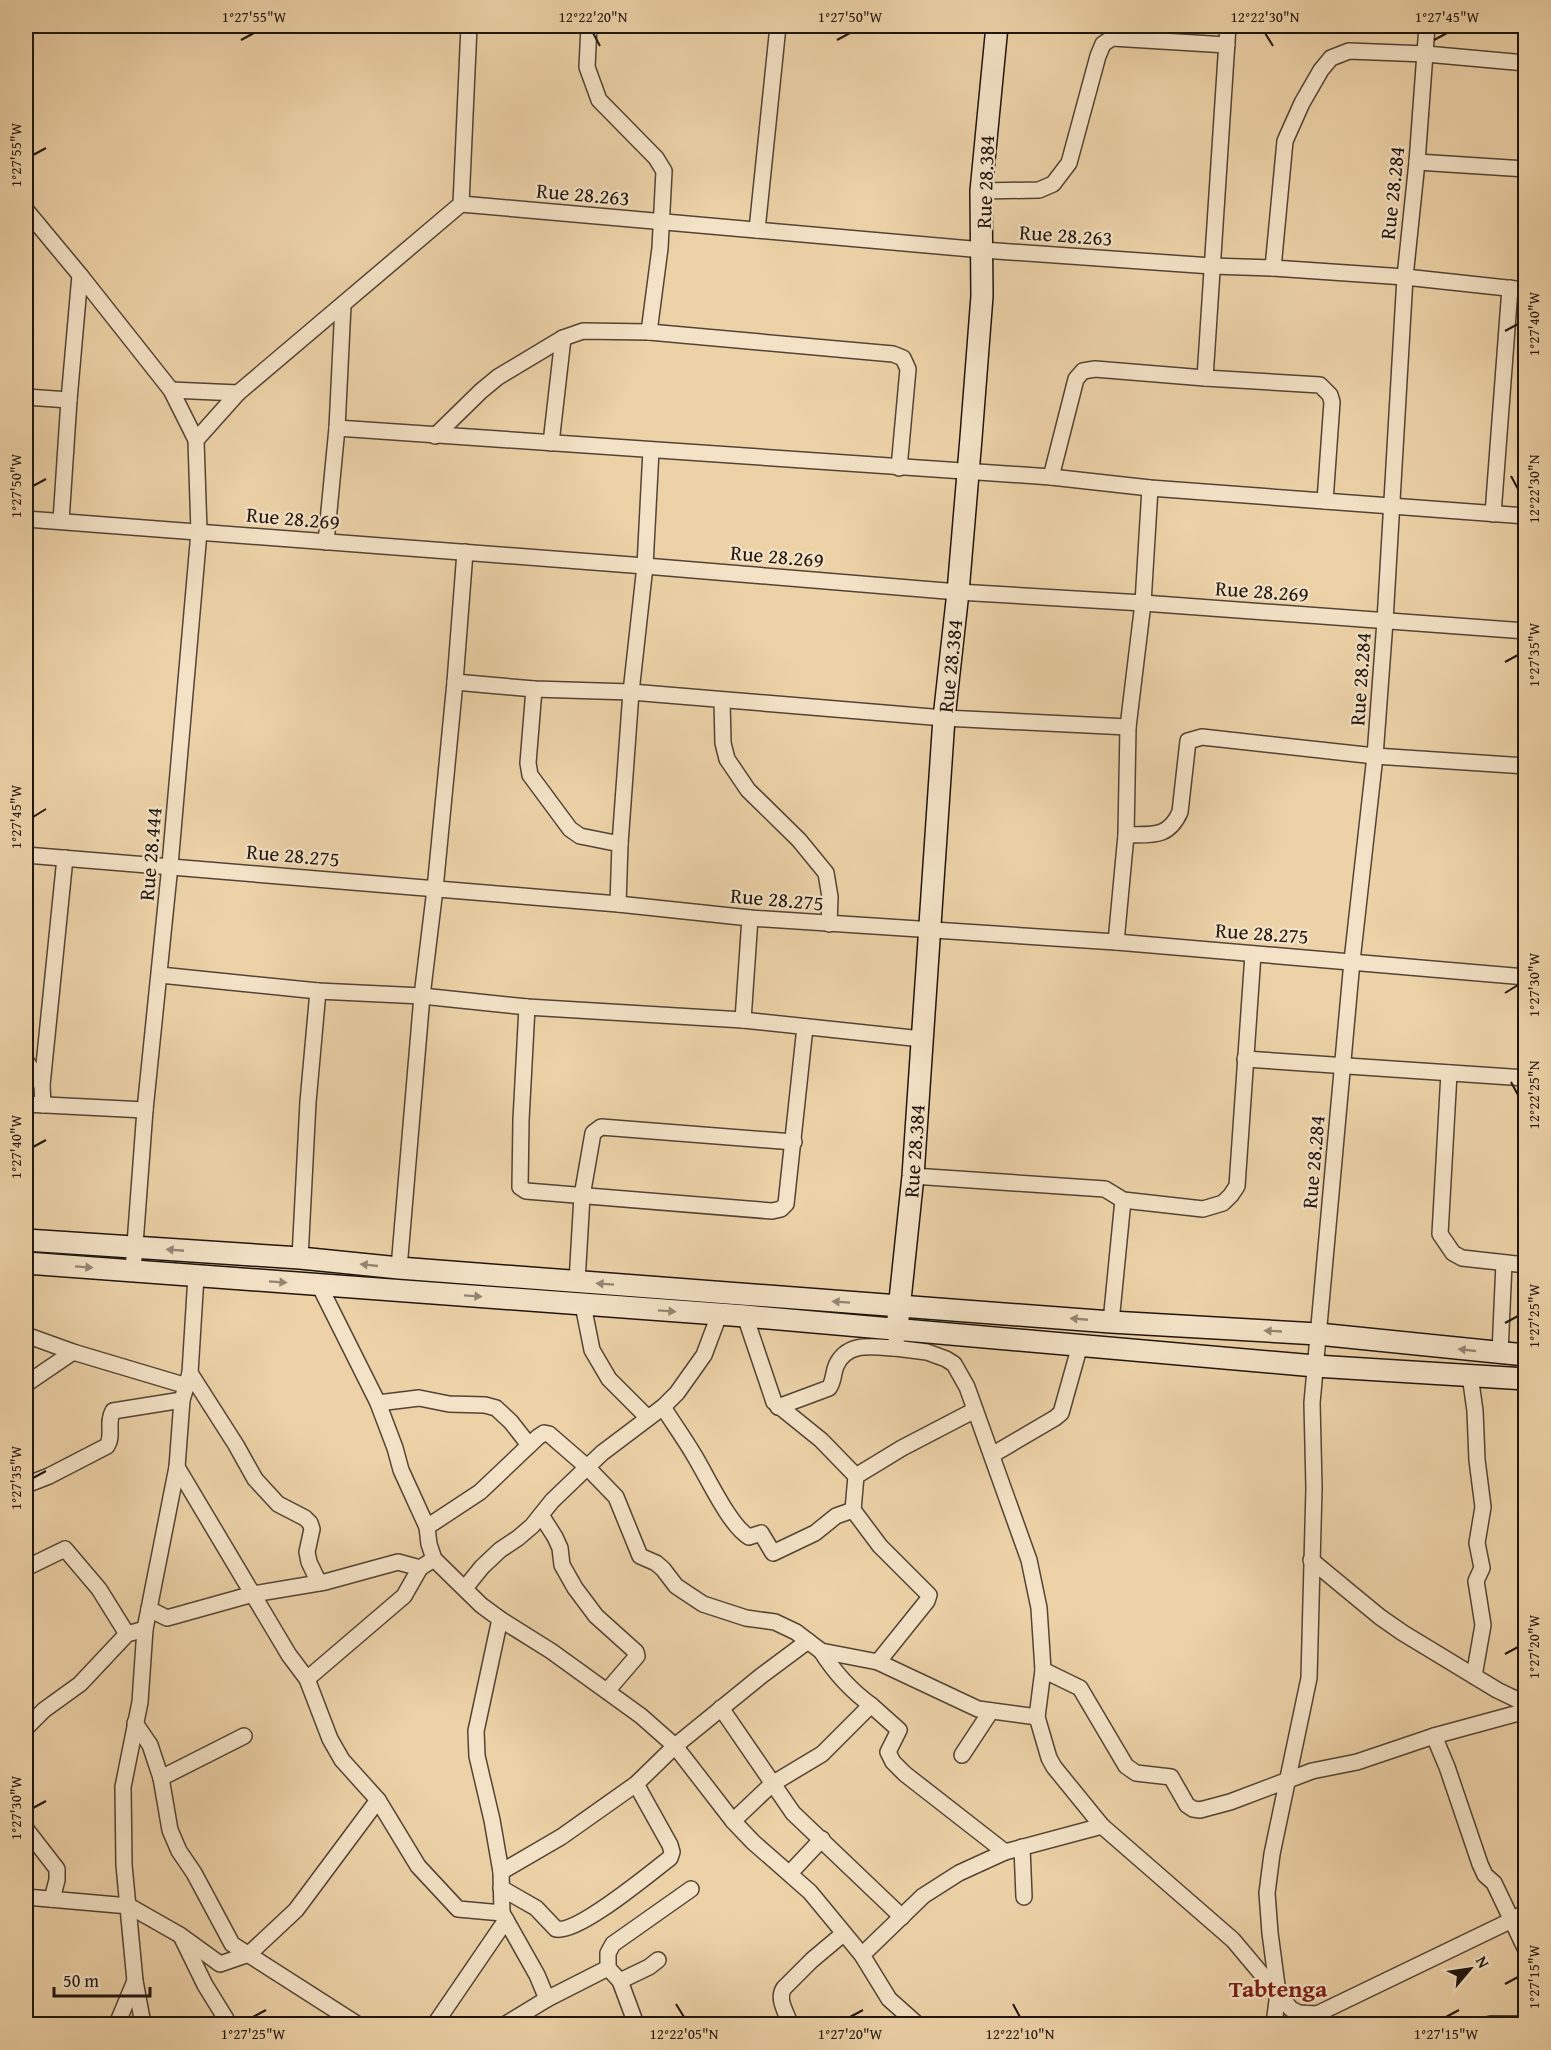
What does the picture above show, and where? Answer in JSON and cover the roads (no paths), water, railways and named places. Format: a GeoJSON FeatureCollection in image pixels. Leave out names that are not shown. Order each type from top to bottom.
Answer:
{"type":"FeatureCollection","features":[{"type":"Feature","properties":{"kind":"main road","name":"Rue 28.384"},"geometry":{"type":"LineString","coordinates":[[896,1339],[913,1176],[944,718],[958,592],[982,296],[981,191],[997,26]]}},
{"type":"Feature","properties":{"kind":"main road"},"geometry":{"type":"LineString","coordinates":[[26,1240],[300,1258],[399,1268],[1111,1322],[1318,1334],[1526,1355]]}},
{"type":"Feature","properties":{"kind":"main road"},"geometry":{"type":"LineString","coordinates":[[26,1263],[745,1316],[896,1339],[1080,1345],[1315,1366],[1526,1378]]}},
{"type":"Feature","properties":{"kind":"street"},"geometry":{"type":"LineString","coordinates":[[26,210],[171,390],[196,440],[238,393],[461,204],[469,26]]}},
{"type":"Feature","properties":{"kind":"street"},"geometry":{"type":"LineString","coordinates":[[589,26],[587,67],[599,100],[656,158],[664,171],[660,248],[649,332]]}},
{"type":"Feature","properties":{"kind":"street"},"geometry":{"type":"LineString","coordinates":[[757,230],[778,26]]}},
{"type":"Feature","properties":{"kind":"street"},"geometry":{"type":"LineString","coordinates":[[1205,378],[1228,26]]}},
{"type":"Feature","properties":{"kind":"street","name":"Rue 28.284"},"geometry":{"type":"LineString","coordinates":[[1274,2025],[1278,1993],[1267,1893],[1272,1854],[1309,1678],[1314,1488],[1312,1403],[1352,961],[1375,756],[1405,278],[1417,162],[1427,26]]}},
{"type":"Feature","properties":{"kind":"street"},"geometry":{"type":"LineString","coordinates":[[981,191],[1039,190],[1053,184],[1069,163],[1098,56],[1103,44],[1112,38],[1227,45]]}},
{"type":"Feature","properties":{"kind":"street"},"geometry":{"type":"LineString","coordinates":[[1273,268],[1285,141],[1302,104],[1321,70],[1331,58],[1349,51],[1426,54],[1526,63]]}},
{"type":"Feature","properties":{"kind":"street"},"geometry":{"type":"LineString","coordinates":[[1417,162],[1526,169]]}},
{"type":"Feature","properties":{"kind":"street","name":"Rue 28.263"},"geometry":{"type":"LineString","coordinates":[[461,204],[983,250],[1273,268],[1518,289]]}},
{"type":"Feature","properties":{"kind":"street"},"geometry":{"type":"LineString","coordinates":[[61,522],[80,275]]}},
{"type":"Feature","properties":{"kind":"street"},"geometry":{"type":"LineString","coordinates":[[1493,514],[1518,289]]}},
{"type":"Feature","properties":{"kind":"street"},"geometry":{"type":"LineString","coordinates":[[326,542],[337,428],[343,305]]}},
{"type":"Feature","properties":{"kind":"street"},"geometry":{"type":"LineString","coordinates":[[435,436],[498,377],[563,338],[583,331],[649,332],[893,354],[903,358],[908,369],[899,468]]}},
{"type":"Feature","properties":{"kind":"street"},"geometry":{"type":"LineString","coordinates":[[551,443],[563,338]]}},
{"type":"Feature","properties":{"kind":"street"},"geometry":{"type":"LineString","coordinates":[[1051,477],[1076,380],[1083,371],[1095,369],[1320,385],[1326,388],[1332,402],[1325,501]]}},
{"type":"Feature","properties":{"kind":"street"},"geometry":{"type":"LineString","coordinates":[[171,390],[238,393]]}},
{"type":"Feature","properties":{"kind":"street"},"geometry":{"type":"LineString","coordinates":[[26,397],[69,400]]}},
{"type":"Feature","properties":{"kind":"street"},"geometry":{"type":"LineString","coordinates":[[337,428],[1051,477],[1150,488],[1526,516]]}},
{"type":"Feature","properties":{"kind":"street","name":"Rue 28.444"},"geometry":{"type":"LineString","coordinates":[[133,1271],[145,1110],[160,975],[199,532],[196,440]]}},
{"type":"Feature","properties":{"kind":"street"},"geometry":{"type":"LineString","coordinates":[[618,904],[631,692],[645,566],[651,450]]}},
{"type":"Feature","properties":{"kind":"street"},"geometry":{"type":"LineString","coordinates":[[1116,942],[1125,835],[1128,727],[1143,603],[1150,488]]}},
{"type":"Feature","properties":{"kind":"street","name":"Rue 28.269"},"geometry":{"type":"LineString","coordinates":[[26,519],[958,592],[1526,631]]}},
{"type":"Feature","properties":{"kind":"street"},"geometry":{"type":"LineString","coordinates":[[399,1268],[422,996],[455,682],[465,552]]}},
{"type":"Feature","properties":{"kind":"street"},"geometry":{"type":"LineString","coordinates":[[455,682],[534,689],[631,692],[944,718],[1128,727]]}},
{"type":"Feature","properties":{"kind":"street"},"geometry":{"type":"LineString","coordinates":[[534,689],[528,763],[530,775],[570,829],[580,836],[620,844]]}},
{"type":"Feature","properties":{"kind":"street"},"geometry":{"type":"LineString","coordinates":[[722,700],[723,743],[727,759],[748,790],[799,840],[826,873],[830,897],[829,924]]}},
{"type":"Feature","properties":{"kind":"street"},"geometry":{"type":"LineString","coordinates":[[1125,835],[1163,833],[1176,821],[1180,812],[1188,741],[1193,738],[1202,737],[1375,756],[1526,765]]}},
{"type":"Feature","properties":{"kind":"street","name":"Rue 28.275"},"geometry":{"type":"LineString","coordinates":[[26,855],[435,888],[750,918],[1116,942],[1526,977]]}},
{"type":"Feature","properties":{"kind":"street"},"geometry":{"type":"LineString","coordinates":[[43,1105],[42,1085],[65,858]]}},
{"type":"Feature","properties":{"kind":"street"},"geometry":{"type":"LineString","coordinates":[[743,1020],[750,918]]}},
{"type":"Feature","properties":{"kind":"street"},"geometry":{"type":"LineString","coordinates":[[913,1176],[1105,1189],[1123,1200],[1203,1209],[1223,1203],[1237,1186],[1253,954]]}},
{"type":"Feature","properties":{"kind":"street"},"geometry":{"type":"LineString","coordinates":[[160,975],[318,991],[422,996],[527,1007],[743,1020],[922,1039]]}},
{"type":"Feature","properties":{"kind":"street"},"geometry":{"type":"LineString","coordinates":[[300,1258],[308,1102],[318,991]]}},
{"type":"Feature","properties":{"kind":"street"},"geometry":{"type":"LineString","coordinates":[[527,1007],[520,1187],[526,1191],[772,1211],[781,1209],[786,1204],[805,1027]]}},
{"type":"Feature","properties":{"kind":"street"},"geometry":{"type":"LineString","coordinates":[[1245,1059],[1526,1078]]}},
{"type":"Feature","properties":{"kind":"street"},"geometry":{"type":"LineString","coordinates":[[26,1060],[42,1085]]}},
{"type":"Feature","properties":{"kind":"street"},"geometry":{"type":"LineString","coordinates":[[1449,1073],[1440,1234],[1453,1253],[1462,1258],[1526,1265]]}},
{"type":"Feature","properties":{"kind":"street"},"geometry":{"type":"LineString","coordinates":[[26,1104],[145,1110]]}},
{"type":"Feature","properties":{"kind":"street"},"geometry":{"type":"LineString","coordinates":[[577,1281],[582,1196],[593,1133],[601,1126],[794,1142]]}},
{"type":"Feature","properties":{"kind":"street"},"geometry":{"type":"LineString","coordinates":[[1111,1322],[1123,1200]]}},
{"type":"Feature","properties":{"kind":"street"},"geometry":{"type":"LineString","coordinates":[[1500,1353],[1504,1263]]}},
{"type":"Feature","properties":{"kind":"street"},"geometry":{"type":"LineString","coordinates":[[142,2025],[135,1981],[124,1865],[123,1787],[140,1702],[145,1629],[177,1467],[187,1386],[196,1276]]}},
{"type":"Feature","properties":{"kind":"street"},"geometry":{"type":"LineString","coordinates":[[319,1285],[378,1403],[401,1470],[427,1527],[434,1559],[481,1605],[607,1691],[641,1716],[675,1746],[733,1821],[753,1842],[810,1892],[862,1955],[889,1998],[917,2025]]}},
{"type":"Feature","properties":{"kind":"street"},"geometry":{"type":"LineString","coordinates":[[583,1305],[592,1350],[609,1379],[648,1418]]}},
{"type":"Feature","properties":{"kind":"street"},"geometry":{"type":"LineString","coordinates":[[465,1588],[482,1567],[500,1550],[518,1538],[587,1467],[663,1407],[677,1393],[704,1355],[719,1315]]}},
{"type":"Feature","properties":{"kind":"street"},"geometry":{"type":"LineString","coordinates":[[745,1316],[774,1402],[821,1440],[856,1476],[853,1510],[880,1546],[928,1595],[929,1598],[878,1662]]}},
{"type":"Feature","properties":{"kind":"street"},"geometry":{"type":"LineString","coordinates":[[26,1335],[187,1386],[236,1445],[255,1479],[278,1504],[310,1523],[312,1529],[307,1552],[319,1583]]}},
{"type":"Feature","properties":{"kind":"street"},"geometry":{"type":"LineString","coordinates":[[778,1407],[829,1388],[838,1362],[852,1348],[896,1339],[954,1364],[975,1410],[1029,1560],[1039,1608],[1043,1670],[1037,1717],[1049,1758],[1102,1826],[1233,1940],[1295,2012],[1322,2019],[1526,1912]]}},
{"type":"Feature","properties":{"kind":"street"},"geometry":{"type":"LineString","coordinates":[[992,1455],[1061,1413],[1080,1345]]}},
{"type":"Feature","properties":{"kind":"street"},"geometry":{"type":"LineString","coordinates":[[26,1384],[74,1352]]}},
{"type":"Feature","properties":{"kind":"street"},"geometry":{"type":"LineString","coordinates":[[1470,1375],[1483,1507],[1478,1543],[1482,1568],[1476,1581],[1483,1625],[1474,1676]]}},
{"type":"Feature","properties":{"kind":"street"},"geometry":{"type":"LineString","coordinates":[[26,1485],[49,1476],[107,1446],[110,1441],[109,1417],[113,1411],[187,1386]]}},
{"type":"Feature","properties":{"kind":"street"},"geometry":{"type":"LineString","coordinates":[[378,1403],[419,1398],[449,1404],[484,1405],[496,1408],[512,1422],[529,1445]]}},
{"type":"Feature","properties":{"kind":"street"},"geometry":{"type":"LineString","coordinates":[[663,1407],[735,1524],[749,1537],[761,1533],[773,1553],[815,1533],[836,1516],[853,1510]]}},
{"type":"Feature","properties":{"kind":"street"},"geometry":{"type":"LineString","coordinates":[[856,1476],[902,1448],[975,1410]]}},
{"type":"Feature","properties":{"kind":"street"},"geometry":{"type":"LineString","coordinates":[[427,1527],[480,1492],[529,1445],[544,1433],[549,1434],[587,1467],[616,1497],[640,1556],[656,1563],[676,1586],[703,1604],[746,1618],[775,1622],[796,1632],[821,1651],[835,1674],[899,1731],[888,1752],[893,1762],[905,1774],[1005,1852]]}},
{"type":"Feature","properties":{"kind":"street"},"geometry":{"type":"LineString","coordinates":[[177,1467],[289,1655],[307,1679],[330,1740],[342,1760],[378,1800],[418,1866],[458,1909],[504,1916]]}},
{"type":"Feature","properties":{"kind":"street"},"geometry":{"type":"LineString","coordinates":[[541,1515],[555,1537],[560,1548],[562,1565],[575,1588],[596,1616],[636,1652],[637,1656],[607,1691]]}},
{"type":"Feature","properties":{"kind":"street"},"geometry":{"type":"LineString","coordinates":[[26,1568],[65,1549],[99,1589],[127,1634]]}},
{"type":"Feature","properties":{"kind":"street"},"geometry":{"type":"LineString","coordinates":[[307,1679],[404,1596],[420,1568],[434,1559]]}},
{"type":"Feature","properties":{"kind":"street"},"geometry":{"type":"LineString","coordinates":[[1311,1560],[1380,1617],[1474,1676],[1526,1704]]}},
{"type":"Feature","properties":{"kind":"street"},"geometry":{"type":"LineString","coordinates":[[149,1609],[167,1618],[253,1594],[319,1583],[398,1562],[420,1568]]}},
{"type":"Feature","properties":{"kind":"street"},"geometry":{"type":"LineString","coordinates":[[500,1619],[476,1731],[477,1756],[501,1872],[504,1916],[537,1975],[547,1999]]}},
{"type":"Feature","properties":{"kind":"street"},"geometry":{"type":"LineString","coordinates":[[26,1728],[44,1710],[80,1684],[127,1634],[145,1629]]}},
{"type":"Feature","properties":{"kind":"street"},"geometry":{"type":"LineString","coordinates":[[501,1872],[561,1837],[636,1784],[675,1746],[808,1641]]}},
{"type":"Feature","properties":{"kind":"street"},"geometry":{"type":"LineString","coordinates":[[821,1651],[878,1662],[978,1708],[1037,1717]]}},
{"type":"Feature","properties":{"kind":"street"},"geometry":{"type":"LineString","coordinates":[[1043,1670],[1080,1688],[1126,1766],[1136,1773],[1171,1777],[1187,1805],[1200,1810],[1230,1803],[1311,1771],[1357,1762],[1434,1736],[1526,1711]]}},
{"type":"Feature","properties":{"kind":"street"},"geometry":{"type":"LineString","coordinates":[[733,1821],[772,1784],[822,1754],[871,1705]]}},
{"type":"Feature","properties":{"kind":"street"},"geometry":{"type":"LineString","coordinates":[[721,1708],[793,1813],[902,1917]]}},
{"type":"Feature","properties":{"kind":"street"},"geometry":{"type":"LineString","coordinates":[[962,1755],[991,1711]]}},
{"type":"Feature","properties":{"kind":"street"},"geometry":{"type":"LineString","coordinates":[[135,1723],[150,1745],[161,1778],[170,1830],[179,1851],[194,1873],[232,1944],[357,2025]]}},
{"type":"Feature","properties":{"kind":"street"},"geometry":{"type":"LineString","coordinates":[[161,1778],[244,1736]]}},
{"type":"Feature","properties":{"kind":"street"},"geometry":{"type":"LineString","coordinates":[[1434,1736],[1480,1864],[1485,1875],[1494,1883],[1526,1950]]}},
{"type":"Feature","properties":{"kind":"street"},"geometry":{"type":"LineString","coordinates":[[501,1888],[536,1908],[556,1929],[564,1930],[602,1910],[661,1865],[670,1858],[672,1852],[636,1784]]}},
{"type":"Feature","properties":{"kind":"street"},"geometry":{"type":"LineString","coordinates":[[26,1898],[129,1906],[180,1935],[220,1964],[249,1954],[281,1925],[309,1895],[378,1800]]}},
{"type":"Feature","properties":{"kind":"street"},"geometry":{"type":"LineString","coordinates":[[862,1955],[923,1896],[959,1874],[1005,1852],[1102,1826]]}},
{"type":"Feature","properties":{"kind":"street"},"geometry":{"type":"LineString","coordinates":[[26,1829],[57,1869],[57,1880],[52,1899]]}},
{"type":"Feature","properties":{"kind":"street"},"geometry":{"type":"LineString","coordinates":[[790,1873],[822,1839]]}},
{"type":"Feature","properties":{"kind":"street"},"geometry":{"type":"LineString","coordinates":[[1022,1847],[1024,1897]]}},
{"type":"Feature","properties":{"kind":"street"},"geometry":{"type":"LineString","coordinates":[[636,2025],[620,1982],[608,1968],[608,1953],[613,1944],[691,1889]]}},
{"type":"Feature","properties":{"kind":"street"},"geometry":{"type":"LineString","coordinates":[[435,2025],[504,1916]]}},
{"type":"Feature","properties":{"kind":"street"},"geometry":{"type":"LineString","coordinates":[[788,2025],[789,2021],[780,1993],[812,1960],[843,1934]]}},
{"type":"Feature","properties":{"kind":"street"},"geometry":{"type":"LineString","coordinates":[[180,1935],[205,1986],[226,2019],[223,2025]]}},
{"type":"Feature","properties":{"kind":"street"},"geometry":{"type":"LineString","coordinates":[[620,1982],[658,1960]]}},
{"type":"Feature","properties":{"kind":"street"},"geometry":{"type":"LineString","coordinates":[[506,2025],[547,1999],[608,1968]]}},
{"type":"Feature","properties":{"kind":"street"},"geometry":{"type":"LineString","coordinates":[[117,2025],[135,1981]]}},
{"type":"Feature","properties":{"kind":"street"},"geometry":{"type":"LineString","coordinates":[[1490,2025],[1526,2024]]}},
{"type":"Feature","properties":{"kind":"district","name":"Tabtenga"},"geometry":{"type":"Point","coordinates":[1278,1988]}}]}
